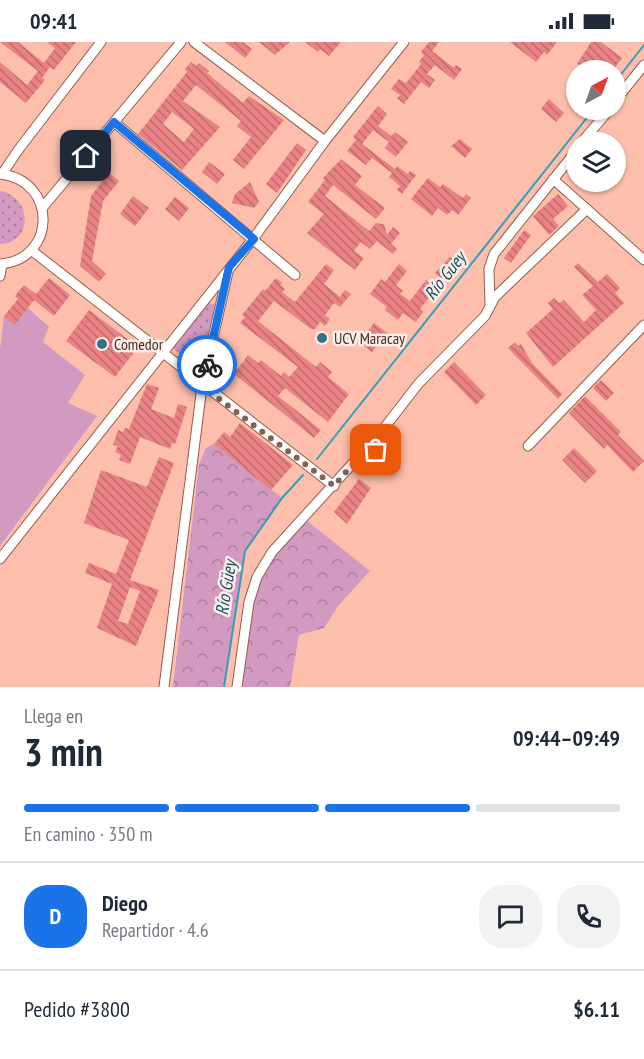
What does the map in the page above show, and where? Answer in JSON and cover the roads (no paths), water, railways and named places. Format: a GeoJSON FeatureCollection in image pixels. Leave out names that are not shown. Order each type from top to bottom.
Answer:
{"type":"FeatureCollection","features":[{"type":"Feature","properties":{"kind":"lane"},"geometry":{"type":"LineString","coordinates":[[0,276],[1,264],[20,258],[31,250],[43,229],[43,207],[30,186],[19,179],[1,174],[101,42]]}},
{"type":"Feature","properties":{"kind":"lane"},"geometry":{"type":"LineString","coordinates":[[43,207],[181,42]]}},
{"type":"Feature","properties":{"kind":"lane"},"geometry":{"type":"LineString","coordinates":[[194,42],[325,141]]}},
{"type":"Feature","properties":{"kind":"lane"},"geometry":{"type":"LineString","coordinates":[[0,559],[229,267],[254,239],[325,141],[404,42]]}},
{"type":"Feature","properties":{"kind":"lane"},"geometry":{"type":"LineString","coordinates":[[626,87],[644,65]]}},
{"type":"Feature","properties":{"kind":"lane"},"geometry":{"type":"LineString","coordinates":[[590,132],[601,120]]}},
{"type":"Feature","properties":{"kind":"lane"},"geometry":{"type":"LineString","coordinates":[[114,122],[295,275]]}},
{"type":"Feature","properties":{"kind":"lane"},"geometry":{"type":"LineString","coordinates":[[489,307],[489,270],[494,255],[566,164]]}},
{"type":"Feature","properties":{"kind":"lane"},"geometry":{"type":"LineString","coordinates":[[554,179],[644,260]]}},
{"type":"Feature","properties":{"kind":"lane"},"geometry":{"type":"LineString","coordinates":[[237,687],[249,602],[257,577],[272,552],[364,451],[368,454],[374,452],[376,447],[374,441],[419,383],[485,316],[495,297],[587,209]]}},
{"type":"Feature","properties":{"kind":"lane"},"geometry":{"type":"LineString","coordinates":[[31,250],[202,386],[334,486]]}},
{"type":"Feature","properties":{"kind":"lane"},"geometry":{"type":"LineString","coordinates":[[164,687],[202,386],[229,267]]}},
{"type":"Feature","properties":{"kind":"lane"},"geometry":{"type":"LineString","coordinates":[[528,446],[644,326]]}},
{"type":"Feature","properties":{"kind":"waterway","name":"Río Guey"},"geometry":{"type":"LineString","coordinates":[[626,68],[644,45]]}},
{"type":"Feature","properties":{"kind":"waterway","name":"Río Guey"},"geometry":{"type":"LineString","coordinates":[[317,459],[585,120]]}},
{"type":"Feature","properties":{"kind":"waterway","name":"Río Güey"},"geometry":{"type":"LineString","coordinates":[[224,687],[245,551],[282,498],[303,475]]}},
{"type":"Feature","properties":{"kind":"place","name":"UCV Maracay"},"geometry":{"type":"Point","coordinates":[322,338]}},
{"type":"Feature","properties":{"kind":"place","name":"Comedor"},"geometry":{"type":"Point","coordinates":[102,344]}}]}
